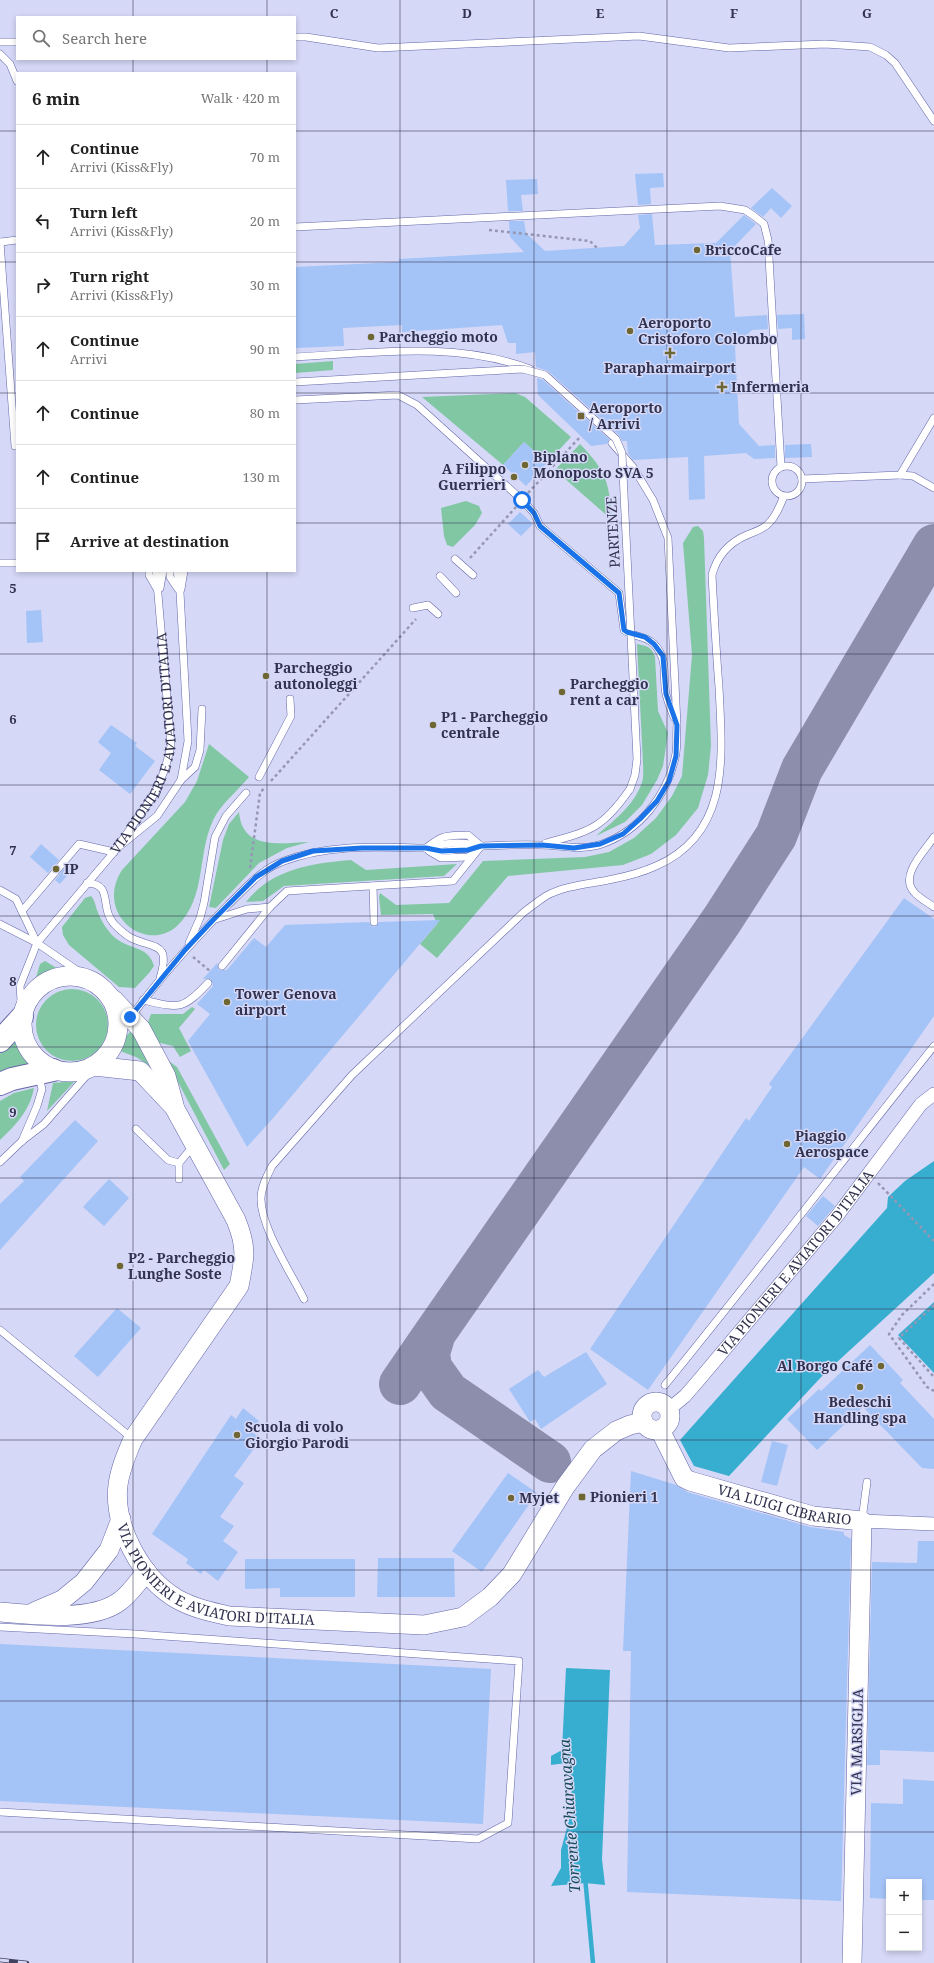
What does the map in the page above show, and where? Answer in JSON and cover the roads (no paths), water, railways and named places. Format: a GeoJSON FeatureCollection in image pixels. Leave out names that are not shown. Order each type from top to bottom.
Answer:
{"type":"FeatureCollection","features":[{"type":"Feature","properties":{"kind":"highway"},"geometry":{"type":"LineString","coordinates":[[0,1042],[22,1017]]}},
{"type":"Feature","properties":{"kind":"highway"},"geometry":{"type":"LineString","coordinates":[[0,1084],[42,1066]]}},
{"type":"Feature","properties":{"kind":"street"},"geometry":{"type":"LineString","coordinates":[[69,976],[80,977],[100,987],[117,1011],[117,1037],[112,1049],[106,1057],[94,1066],[78,1072],[62,1072],[42,1066],[23,1036],[22,1017],[24,1006],[30,997],[37,988],[47,982],[69,976]]}},
{"type":"Feature","properties":{"kind":"street","name":"VIA PIONIERI E AVIATORI D'ITALIA"},"geometry":{"type":"LineString","coordinates":[[100,987],[141,1029],[166,1076],[174,1107]]}},
{"type":"Feature","properties":{"kind":"street","name":"VIA PIONIERI E AVIATORI D'ITALIA"},"geometry":{"type":"LineString","coordinates":[[94,1066],[140,1071],[174,1107],[236,1220],[244,1239],[243,1265],[239,1286],[133,1439],[125,1456],[118,1485],[121,1519],[128,1541],[137,1560],[147,1572],[176,1598],[201,1609],[229,1616],[424,1626],[463,1617],[490,1597],[512,1574],[565,1487],[593,1449],[616,1431],[630,1425],[656,1429],[668,1424],[670,1419],[668,1410],[685,1396],[698,1382],[837,1216],[921,1104],[934,1094]]}},
{"type":"Feature","properties":{"kind":"street","name":"VIA LUIGI CIBRARIO"},"geometry":{"type":"LineString","coordinates":[[656,1429],[684,1478],[813,1516],[862,1521],[934,1524]]}},
{"type":"Feature","properties":{"kind":"street"},"geometry":{"type":"LineString","coordinates":[[27,1614],[62,1600],[84,1582],[109,1550],[121,1519]]}},
{"type":"Feature","properties":{"kind":"street","name":"VIA MARSIGLIA"},"geometry":{"type":"LineString","coordinates":[[852,1963],[862,1521]]}},
{"type":"Feature","properties":{"kind":"street"},"geometry":{"type":"LineString","coordinates":[[0,1612],[88,1615],[119,1602],[147,1572]]}},
{"type":"Feature","properties":{"kind":"street"},"geometry":{"type":"LineString","coordinates":[[70,1593],[78,1602],[101,1609]]}},
{"type":"Feature","properties":{"kind":"lane"},"geometry":{"type":"LineString","coordinates":[[296,37],[306,37],[378,48],[638,36],[730,48],[825,44],[870,47],[886,55],[895,63],[934,121]]}},
{"type":"Feature","properties":{"kind":"lane"},"geometry":{"type":"LineString","coordinates":[[0,42],[16,42]]}},
{"type":"Feature","properties":{"kind":"lane"},"geometry":{"type":"LineString","coordinates":[[0,54],[10,64],[16,79]]}},
{"type":"Feature","properties":{"kind":"lane"},"geometry":{"type":"LineString","coordinates":[[296,227],[720,206],[745,210],[764,224],[768,240],[781,467]]}},
{"type":"Feature","properties":{"kind":"lane"},"geometry":{"type":"LineString","coordinates":[[15,446],[1,242],[16,240]]}},
{"type":"Feature","properties":{"kind":"lane"},"geometry":{"type":"LineString","coordinates":[[296,357],[436,350],[495,358],[530,369],[537,374]]}},
{"type":"Feature","properties":{"kind":"lane","name":"PARTENZE"},"geometry":{"type":"LineString","coordinates":[[296,382],[523,370],[545,375],[616,440],[622,453],[637,759],[635,775],[630,789],[617,808],[606,819],[590,830],[542,845]]}},
{"type":"Feature","properties":{"kind":"lane"},"geometry":{"type":"LineString","coordinates":[[296,400],[398,395],[417,405],[534,513],[540,526],[619,593],[624,630],[645,637],[654,644],[663,656],[666,694],[677,725]]}},
{"type":"Feature","properties":{"kind":"lane"},"geometry":{"type":"LineString","coordinates":[[900,475],[934,418]]}},
{"type":"Feature","properties":{"kind":"lane"},"geometry":{"type":"LineString","coordinates":[[117,1037],[143,1000],[185,950],[214,919],[256,877],[282,861],[313,851],[362,848],[426,848],[441,858],[468,857],[481,846],[542,845],[574,848],[600,844],[623,834],[657,801],[669,781],[676,756],[677,725],[668,538],[653,500],[634,467],[612,443]]}},
{"type":"Feature","properties":{"kind":"lane"},"geometry":{"type":"LineString","coordinates":[[781,467],[793,467],[800,474],[802,479],[799,491],[789,496],[784,496],[777,493],[772,485],[774,472],[781,467]]}},
{"type":"Feature","properties":{"kind":"lane"},"geometry":{"type":"LineString","coordinates":[[802,479],[900,475],[913,476],[934,488]]}},
{"type":"Feature","properties":{"kind":"lane"},"geometry":{"type":"LineString","coordinates":[[304,1299],[262,1214],[260,1197],[264,1183],[272,1166],[352,1075],[524,912],[547,896],[567,888],[612,879],[657,866],[678,854],[701,832],[712,809],[720,782],[722,750],[712,575],[716,561],[725,549],[738,539],[756,532],[768,524],[779,508],[784,496]]}},
{"type":"Feature","properties":{"kind":"lane"},"geometry":{"type":"LineString","coordinates":[[455,559],[472,575]]}},
{"type":"Feature","properties":{"kind":"lane"},"geometry":{"type":"LineString","coordinates":[[0,563],[16,563]]}},
{"type":"Feature","properties":{"kind":"lane"},"geometry":{"type":"LineString","coordinates":[[149,572],[149,576],[159,592]]}},
{"type":"Feature","properties":{"kind":"lane"},"geometry":{"type":"LineString","coordinates":[[156,572],[159,592]]}},
{"type":"Feature","properties":{"kind":"lane"},"geometry":{"type":"LineString","coordinates":[[159,592],[163,572]]}},
{"type":"Feature","properties":{"kind":"lane"},"geometry":{"type":"LineString","coordinates":[[170,572],[170,577],[180,592]]}},
{"type":"Feature","properties":{"kind":"lane"},"geometry":{"type":"LineString","coordinates":[[177,572],[180,592],[188,741],[181,780]]}},
{"type":"Feature","properties":{"kind":"lane"},"geometry":{"type":"LineString","coordinates":[[180,592],[184,572]]}},
{"type":"Feature","properties":{"kind":"lane"},"geometry":{"type":"LineString","coordinates":[[440,576],[456,593]]}},
{"type":"Feature","properties":{"kind":"lane","name":"VIA PIONIERI E AVIATORI D'ITALIA"},"geometry":{"type":"LineString","coordinates":[[22,1017],[20,986],[37,943],[114,852],[156,793],[165,769],[171,746],[163,668],[159,592]]}},
{"type":"Feature","properties":{"kind":"lane"},"geometry":{"type":"LineString","coordinates":[[413,608],[428,605],[438,614]]}},
{"type":"Feature","properties":{"kind":"lane"},"geometry":{"type":"LineString","coordinates":[[259,777],[291,716],[292,710],[290,699]]}},
{"type":"Feature","properties":{"kind":"lane"},"geometry":{"type":"LineString","coordinates":[[22,911],[79,844],[114,852],[157,816],[181,780],[195,767],[200,750],[202,709]]}},
{"type":"Feature","properties":{"kind":"lane"},"geometry":{"type":"LineString","coordinates":[[185,950],[200,918],[215,837],[226,816],[246,793]]}},
{"type":"Feature","properties":{"kind":"lane"},"geometry":{"type":"LineString","coordinates":[[426,848],[440,836],[468,835],[481,846]]}},
{"type":"Feature","properties":{"kind":"lane"},"geometry":{"type":"LineString","coordinates":[[934,837],[912,868],[909,880],[913,891],[934,907]]}},
{"type":"Feature","properties":{"kind":"lane"},"geometry":{"type":"LineString","coordinates":[[222,966],[270,907],[287,891],[453,881],[481,846]]}},
{"type":"Feature","properties":{"kind":"lane"},"geometry":{"type":"LineString","coordinates":[[87,883],[96,883],[102,886],[107,912],[111,921],[119,929],[130,937],[152,944],[161,950],[165,960],[159,982]]}},
{"type":"Feature","properties":{"kind":"lane"},"geometry":{"type":"LineString","coordinates":[[373,886],[374,922]]}},
{"type":"Feature","properties":{"kind":"lane"},"geometry":{"type":"LineString","coordinates":[[0,890],[16,899],[37,943]]}},
{"type":"Feature","properties":{"kind":"lane"},"geometry":{"type":"LineString","coordinates":[[214,919],[247,909],[270,907]]}},
{"type":"Feature","properties":{"kind":"lane"},"geometry":{"type":"LineString","coordinates":[[0,924],[37,943],[100,987]]}},
{"type":"Feature","properties":{"kind":"lane"},"geometry":{"type":"LineString","coordinates":[[143,1000],[169,1006],[185,1004],[192,1000],[208,983]]}},
{"type":"Feature","properties":{"kind":"lane"},"geometry":{"type":"LineString","coordinates":[[665,1385],[749,1282],[821,1187],[934,1046]]}},
{"type":"Feature","properties":{"kind":"lane"},"geometry":{"type":"LineString","coordinates":[[22,1141],[37,1106],[42,1088],[42,1066]]}},
{"type":"Feature","properties":{"kind":"lane"},"geometry":{"type":"LineString","coordinates":[[0,1162],[22,1141],[44,1124],[94,1066]]}},
{"type":"Feature","properties":{"kind":"lane"},"geometry":{"type":"LineString","coordinates":[[136,1129],[168,1160],[179,1163]]}},
{"type":"Feature","properties":{"kind":"lane"},"geometry":{"type":"LineString","coordinates":[[179,1179],[179,1163],[195,1145]]}},
{"type":"Feature","properties":{"kind":"lane"},"geometry":{"type":"LineString","coordinates":[[0,1330],[133,1439]]}},
{"type":"Feature","properties":{"kind":"lane"},"geometry":{"type":"LineString","coordinates":[[862,1521],[867,1482]]}},
{"type":"Feature","properties":{"kind":"lane"},"geometry":{"type":"LineString","coordinates":[[0,1627],[142,1634],[519,1661],[508,1823],[478,1839],[0,1812]]}},
{"type":"Feature","properties":{"kind":"water"},"geometry":{"type":"Polygon","coordinates":[[[934,1161],[934,1273],[824,1374],[729,1476],[694,1466],[680,1440],[887,1208],[888,1197],[905,1181],[934,1161]]]}},
{"type":"Feature","properties":{"kind":"water"},"geometry":{"type":"Polygon","coordinates":[[[934,1302],[934,1373],[898,1335],[934,1302]]]}},
{"type":"Feature","properties":{"kind":"water"},"geometry":{"type":"Polygon","coordinates":[[[566,1668],[610,1670],[602,1859],[605,1885],[585,1883],[551,1886],[561,1868],[561,1850],[569,1820],[572,1787],[566,1763],[551,1765],[551,1756],[562,1750],[566,1668]]]}},
{"type":"Feature","properties":{"kind":"waterway","name":"Torrente Chiaravagna"},"geometry":{"type":"LineString","coordinates":[[585,1877],[593,1963]]}},
{"type":"Feature","properties":{"kind":"railway"},"geometry":{"type":"LineString","coordinates":[[0,1960],[27,1963]]}},
{"type":"Feature","properties":{"kind":"place","name":"BriccoCafe"},"geometry":{"type":"Point","coordinates":[697,250]}},
{"type":"Feature","properties":{"kind":"place","name":"Aeroporto Cristoforo Colombo"},"geometry":{"type":"Point","coordinates":[630,331]}},
{"type":"Feature","properties":{"kind":"place","name":"Parcheggio moto"},"geometry":{"type":"Point","coordinates":[371,337]}},
{"type":"Feature","properties":{"kind":"place","name":"Parapharmairport"},"geometry":{"type":"Point","coordinates":[670,353]}},
{"type":"Feature","properties":{"kind":"place","name":"Infermeria"},"geometry":{"type":"Point","coordinates":[722,387]}},
{"type":"Feature","properties":{"kind":"place","name":"Aeroporto / Arrivi"},"geometry":{"type":"Point","coordinates":[581,416]}},
{"type":"Feature","properties":{"kind":"place","name":"Biplano Monoposto SVA 5"},"geometry":{"type":"Point","coordinates":[525,465]}},
{"type":"Feature","properties":{"kind":"place","name":"A Filippo Guerrieri"},"geometry":{"type":"Point","coordinates":[514,477]}},
{"type":"Feature","properties":{"kind":"place","name":"Parcheggio autonoleggi"},"geometry":{"type":"Point","coordinates":[266,676]}},
{"type":"Feature","properties":{"kind":"place","name":"Parcheggio rent a car"},"geometry":{"type":"Point","coordinates":[562,692]}},
{"type":"Feature","properties":{"kind":"place","name":"P1 - Parcheggio centrale"},"geometry":{"type":"Point","coordinates":[433,725]}},
{"type":"Feature","properties":{"kind":"place","name":"IP"},"geometry":{"type":"Point","coordinates":[56,869]}},
{"type":"Feature","properties":{"kind":"place","name":"Tower Genova airport"},"geometry":{"type":"Point","coordinates":[227,1002]}},
{"type":"Feature","properties":{"kind":"place","name":"Piaggio Aerospace"},"geometry":{"type":"Point","coordinates":[787,1144]}},
{"type":"Feature","properties":{"kind":"place","name":"P2 - Parcheggio Lunghe Soste"},"geometry":{"type":"Point","coordinates":[120,1266]}},
{"type":"Feature","properties":{"kind":"place","name":"Al Borgo Café"},"geometry":{"type":"Point","coordinates":[881,1366]}},
{"type":"Feature","properties":{"kind":"place","name":"Bedeschi Handling spa"},"geometry":{"type":"Point","coordinates":[860,1387]}},
{"type":"Feature","properties":{"kind":"place","name":"Scuola di volo Giorgio Parodi"},"geometry":{"type":"Point","coordinates":[237,1435]}},
{"type":"Feature","properties":{"kind":"place","name":"Pionieri 1"},"geometry":{"type":"Point","coordinates":[582,1497]}},
{"type":"Feature","properties":{"kind":"place","name":"Myjet"},"geometry":{"type":"Point","coordinates":[511,1498]}}]}
